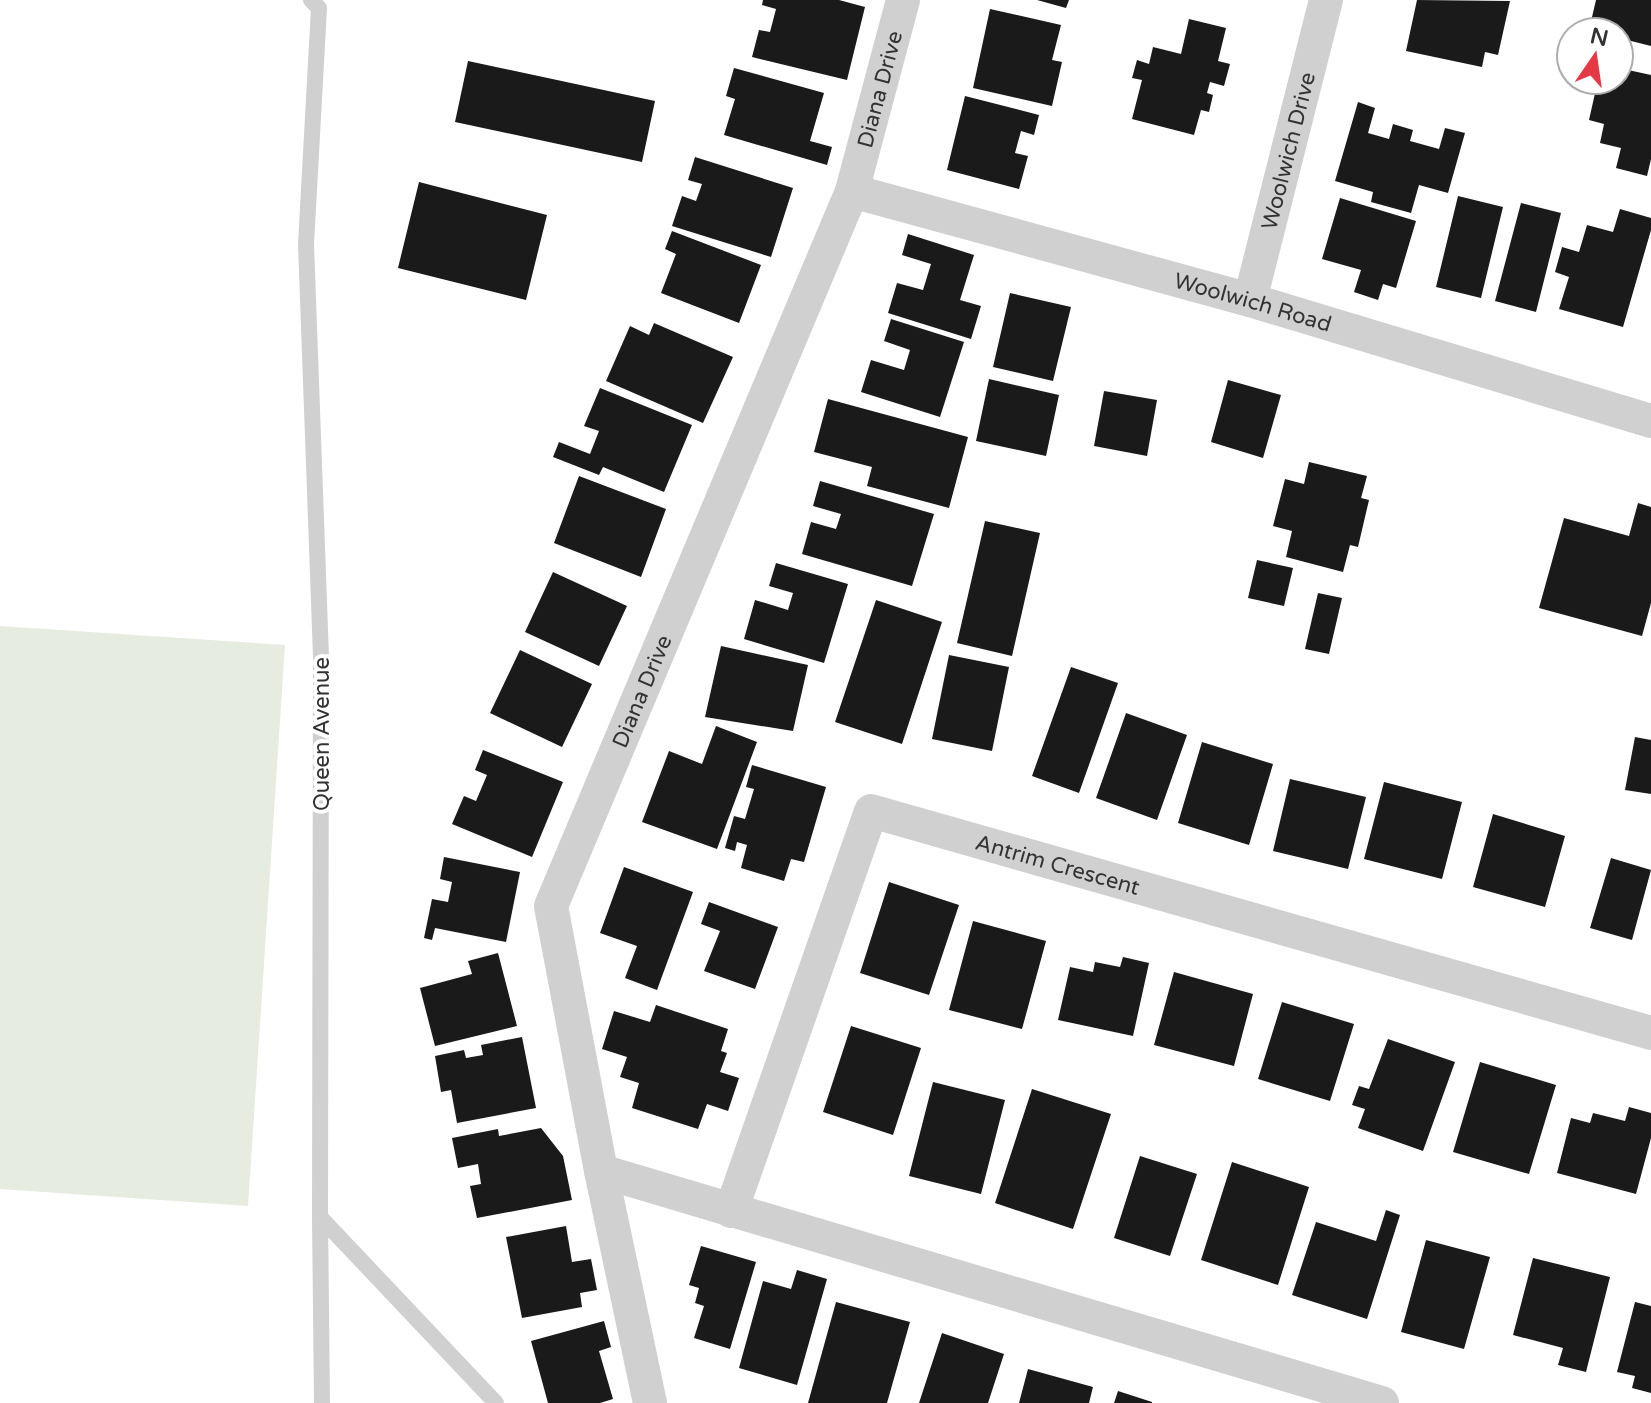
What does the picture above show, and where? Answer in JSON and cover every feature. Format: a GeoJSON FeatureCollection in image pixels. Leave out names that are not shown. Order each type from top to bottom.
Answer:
{"type":"FeatureCollection","features":[{"type":"Feature","properties":{"kind":"street","name":"Diana Drive"},"geometry":{"type":"LineString","coordinates":[[650,1403],[601,1171],[551,906],[852,191],[903,0]]}},
{"type":"Feature","properties":{"kind":"street","name":"Woolwich Drive"},"geometry":{"type":"LineString","coordinates":[[1250,300],[1326,0]]}},
{"type":"Feature","properties":{"kind":"street","name":"Woolwich Road"},"geometry":{"type":"LineString","coordinates":[[852,191],[1250,300],[1651,421]]}},
{"type":"Feature","properties":{"kind":"street","name":"Antrim Crescent"},"geometry":{"type":"LineString","coordinates":[[731,1211],[871,811],[1651,1033]]}},
{"type":"Feature","properties":{"kind":"street"},"geometry":{"type":"LineString","coordinates":[[601,1171],[1382,1403]]}},
{"type":"Feature","properties":{"kind":"lane","name":"Queen Avenue"},"geometry":{"type":"LineString","coordinates":[[311,0],[319,8],[306,244],[321,657],[322,1403]]}},
{"type":"Feature","properties":{"kind":"lane"},"geometry":{"type":"LineString","coordinates":[[320,1217],[496,1403]]}},
{"type":"Feature","properties":{"kind":"shaded area"},"geometry":{"type":"Polygon","coordinates":[[[0,626],[285,645],[248,1206],[0,1189],[0,626]]]}},
{"type":"Feature","properties":{"kind":"building"},"geometry":{"type":"Polygon","coordinates":[[[763,0],[839,0],[865,7],[847,80],[752,57],[759,30],[770,32],[776,9],[762,5],[763,0]]]}},
{"type":"Feature","properties":{"kind":"building"},"geometry":{"type":"Polygon","coordinates":[[[1037,0],[1069,0],[1066,8],[1037,0]]]}},
{"type":"Feature","properties":{"kind":"building"},"geometry":{"type":"Polygon","coordinates":[[[1417,0],[1510,1],[1498,55],[1485,52],[1482,67],[1406,51],[1417,0]]]}},
{"type":"Feature","properties":{"kind":"building"},"geometry":{"type":"Polygon","coordinates":[[[1596,0],[1651,0],[1651,46],[1635,42],[1635,16],[1592,16],[1596,0]]]}},
{"type":"Feature","properties":{"kind":"building"},"geometry":{"type":"Polygon","coordinates":[[[990,9],[1061,25],[1052,60],[1062,62],[1052,106],[973,88],[990,9]]]}},
{"type":"Feature","properties":{"kind":"building"},"geometry":{"type":"Polygon","coordinates":[[[1189,19],[1226,28],[1218,61],[1230,64],[1224,86],[1210,82],[1207,93],[1213,95],[1209,112],[1201,110],[1194,135],[1132,119],[1142,80],[1132,78],[1137,60],[1149,64],[1153,47],[1181,54],[1189,19]]]}},
{"type":"Feature","properties":{"kind":"building"},"geometry":{"type":"Polygon","coordinates":[[[468,61],[655,101],[642,162],[455,122],[468,61]]]}},
{"type":"Feature","properties":{"kind":"building"},"geometry":{"type":"Polygon","coordinates":[[[734,68],[824,93],[810,141],[832,147],[827,165],[724,135],[735,99],[726,96],[734,68]]]}},
{"type":"Feature","properties":{"kind":"building"},"geometry":{"type":"Polygon","coordinates":[[[1635,72],[1651,75],[1651,159],[1647,176],[1616,168],[1621,148],[1600,143],[1604,124],[1589,120],[1594,96],[1635,96],[1635,72]]]}},
{"type":"Feature","properties":{"kind":"building"},"geometry":{"type":"Polygon","coordinates":[[[965,96],[1039,115],[1034,135],[1021,131],[1015,153],[1028,156],[1019,189],[947,170],[965,96]]]}},
{"type":"Feature","properties":{"kind":"building"},"geometry":{"type":"Polygon","coordinates":[[[1358,102],[1375,108],[1368,133],[1389,139],[1393,124],[1413,130],[1410,141],[1439,149],[1445,128],[1465,133],[1448,193],[1419,185],[1411,213],[1371,202],[1373,192],[1335,181],[1358,102]]]}},
{"type":"Feature","properties":{"kind":"building"},"geometry":{"type":"Polygon","coordinates":[[[695,157],[793,188],[771,257],[672,226],[682,196],[696,201],[702,184],[688,180],[695,157]]]}},
{"type":"Feature","properties":{"kind":"building"},"geometry":{"type":"Polygon","coordinates":[[[419,182],[547,215],[526,300],[398,268],[419,182]]]}},
{"type":"Feature","properties":{"kind":"building"},"geometry":{"type":"Polygon","coordinates":[[[1458,196],[1503,207],[1481,298],[1436,287],[1458,196]]]}},
{"type":"Feature","properties":{"kind":"building"},"geometry":{"type":"Polygon","coordinates":[[[1340,198],[1416,221],[1396,288],[1383,284],[1378,300],[1354,292],[1361,270],[1322,259],[1340,198]]]}},
{"type":"Feature","properties":{"kind":"building"},"geometry":{"type":"Polygon","coordinates":[[[1521,203],[1561,213],[1536,312],[1495,301],[1521,203]]]}},
{"type":"Feature","properties":{"kind":"building"},"geometry":{"type":"Polygon","coordinates":[[[1620,209],[1651,218],[1651,230],[1623,327],[1559,309],[1569,277],[1555,272],[1562,247],[1579,252],[1587,225],[1613,232],[1620,209]]]}},
{"type":"Feature","properties":{"kind":"building"},"geometry":{"type":"Polygon","coordinates":[[[672,231],[761,265],[739,323],[661,293],[676,254],[665,249],[672,231]]]}},
{"type":"Feature","properties":{"kind":"building"},"geometry":{"type":"Polygon","coordinates":[[[908,234],[974,255],[960,300],[981,306],[971,339],[888,313],[897,283],[923,290],[931,264],[902,255],[908,234]]]}},
{"type":"Feature","properties":{"kind":"building"},"geometry":{"type":"Polygon","coordinates":[[[1010,293],[1071,307],[1053,381],[993,367],[1010,293]]]}},
{"type":"Feature","properties":{"kind":"building"},"geometry":{"type":"Polygon","coordinates":[[[891,319],[964,342],[940,417],[861,392],[871,360],[904,370],[910,350],[884,341],[891,319]]]}},
{"type":"Feature","properties":{"kind":"building"},"geometry":{"type":"Polygon","coordinates":[[[654,323],[733,357],[703,423],[606,381],[630,326],[649,335],[654,323]]]}},
{"type":"Feature","properties":{"kind":"building"},"geometry":{"type":"Polygon","coordinates":[[[989,379],[1059,395],[1046,456],[976,441],[989,379]]]}},
{"type":"Feature","properties":{"kind":"building"},"geometry":{"type":"Polygon","coordinates":[[[1228,380],[1281,395],[1263,458],[1211,442],[1228,380]]]}},
{"type":"Feature","properties":{"kind":"building"},"geometry":{"type":"Polygon","coordinates":[[[600,388],[692,425],[664,492],[603,467],[599,475],[553,457],[559,442],[590,454],[599,431],[584,426],[600,388]]]}},
{"type":"Feature","properties":{"kind":"building"},"geometry":{"type":"Polygon","coordinates":[[[1104,391],[1157,400],[1147,456],[1094,446],[1104,391]]]}},
{"type":"Feature","properties":{"kind":"building"},"geometry":{"type":"Polygon","coordinates":[[[828,399],[968,437],[949,508],[867,486],[872,467],[814,452],[828,399]]]}},
{"type":"Feature","properties":{"kind":"building"},"geometry":{"type":"Polygon","coordinates":[[[1309,462],[1367,476],[1361,498],[1369,500],[1358,547],[1350,545],[1343,572],[1286,557],[1292,531],[1273,526],[1285,479],[1304,484],[1309,462]]]}},
{"type":"Feature","properties":{"kind":"building"},"geometry":{"type":"Polygon","coordinates":[[[579,476],[666,509],[641,577],[554,543],[579,476]]]}},
{"type":"Feature","properties":{"kind":"building"},"geometry":{"type":"Polygon","coordinates":[[[820,481],[934,514],[912,586],[802,554],[811,522],[836,529],[841,514],[813,506],[820,481]]]}},
{"type":"Feature","properties":{"kind":"building"},"geometry":{"type":"Polygon","coordinates":[[[1638,503],[1651,507],[1651,603],[1642,636],[1539,608],[1564,518],[1629,536],[1638,503]]]}},
{"type":"Feature","properties":{"kind":"building"},"geometry":{"type":"Polygon","coordinates":[[[985,521],[1040,533],[1012,656],[957,643],[985,521]]]}},
{"type":"Feature","properties":{"kind":"building"},"geometry":{"type":"Polygon","coordinates":[[[1257,560],[1293,568],[1284,606],[1248,598],[1257,560]]]}},
{"type":"Feature","properties":{"kind":"building"},"geometry":{"type":"Polygon","coordinates":[[[776,563],[848,584],[824,663],[744,639],[755,600],[788,610],[793,593],[769,586],[776,563]]]}},
{"type":"Feature","properties":{"kind":"building"},"geometry":{"type":"Polygon","coordinates":[[[553,572],[627,606],[599,666],[525,632],[553,572]]]}},
{"type":"Feature","properties":{"kind":"building"},"geometry":{"type":"Polygon","coordinates":[[[1318,593],[1342,598],[1329,654],[1305,649],[1318,593]]]}},
{"type":"Feature","properties":{"kind":"building"},"geometry":{"type":"Polygon","coordinates":[[[876,600],[942,622],[902,744],[835,722],[876,600]]]}},
{"type":"Feature","properties":{"kind":"building"},"geometry":{"type":"Polygon","coordinates":[[[721,646],[808,665],[793,731],[705,717],[721,646]]]}},
{"type":"Feature","properties":{"kind":"building"},"geometry":{"type":"Polygon","coordinates":[[[520,650],[592,684],[562,747],[490,713],[520,650]]]}},
{"type":"Feature","properties":{"kind":"building"},"geometry":{"type":"Polygon","coordinates":[[[949,655],[1009,667],[992,751],[932,739],[949,655]]]}},
{"type":"Feature","properties":{"kind":"building"},"geometry":{"type":"Polygon","coordinates":[[[1071,667],[1118,683],[1079,793],[1032,776],[1071,667]]]}},
{"type":"Feature","properties":{"kind":"building"},"geometry":{"type":"Polygon","coordinates":[[[1126,713],[1187,735],[1157,820],[1096,798],[1126,713]]]}},
{"type":"Feature","properties":{"kind":"building"},"geometry":{"type":"Polygon","coordinates":[[[716,726],[757,742],[717,849],[642,822],[669,751],[702,764],[716,726]]]}},
{"type":"Feature","properties":{"kind":"building"},"geometry":{"type":"Polygon","coordinates":[[[1635,737],[1651,740],[1651,794],[1625,790],[1635,737]]]}},
{"type":"Feature","properties":{"kind":"building"},"geometry":{"type":"Polygon","coordinates":[[[1202,742],[1273,764],[1249,845],[1178,823],[1202,742]]]}},
{"type":"Feature","properties":{"kind":"building"},"geometry":{"type":"Polygon","coordinates":[[[483,750],[563,782],[532,857],[452,824],[464,796],[476,801],[487,775],[475,770],[483,750]]]}},
{"type":"Feature","properties":{"kind":"building"},"geometry":{"type":"Polygon","coordinates":[[[752,765],[826,787],[804,862],[791,859],[784,881],[741,868],[747,845],[737,842],[735,851],[725,848],[734,816],[745,819],[754,789],[746,787],[752,765]]]}},
{"type":"Feature","properties":{"kind":"building"},"geometry":{"type":"Polygon","coordinates":[[[1290,779],[1366,797],[1348,869],[1273,851],[1290,779]]]}},
{"type":"Feature","properties":{"kind":"building"},"geometry":{"type":"Polygon","coordinates":[[[1384,782],[1462,802],[1442,879],[1364,859],[1384,782]]]}},
{"type":"Feature","properties":{"kind":"building"},"geometry":{"type":"Polygon","coordinates":[[[1493,814],[1565,836],[1545,907],[1473,887],[1493,814]]]}},
{"type":"Feature","properties":{"kind":"building"},"geometry":{"type":"Polygon","coordinates":[[[444,857],[520,872],[506,942],[435,928],[432,940],[424,938],[432,899],[448,902],[452,882],[440,879],[444,857]]]}},
{"type":"Feature","properties":{"kind":"building"},"geometry":{"type":"Polygon","coordinates":[[[1611,858],[1651,870],[1632,940],[1590,928],[1611,858]]]}},
{"type":"Feature","properties":{"kind":"building"},"geometry":{"type":"Polygon","coordinates":[[[624,867],[693,892],[657,990],[625,978],[637,946],[600,933],[624,867]]]}},
{"type":"Feature","properties":{"kind":"building"},"geometry":{"type":"Polygon","coordinates":[[[889,882],[959,905],[929,995],[860,973],[889,882]]]}},
{"type":"Feature","properties":{"kind":"building"},"geometry":{"type":"Polygon","coordinates":[[[709,902],[778,927],[755,989],[704,971],[720,931],[701,924],[709,902]]]}},
{"type":"Feature","properties":{"kind":"building"},"geometry":{"type":"Polygon","coordinates":[[[973,921],[1046,941],[1022,1029],[949,1010],[973,921]]]}},
{"type":"Feature","properties":{"kind":"building"},"geometry":{"type":"Polygon","coordinates":[[[498,953],[517,1026],[435,1046],[420,988],[472,974],[468,961],[498,953]]]}},
{"type":"Feature","properties":{"kind":"building"},"geometry":{"type":"Polygon","coordinates":[[[1123,957],[1149,963],[1133,1036],[1058,1020],[1070,967],[1093,972],[1095,962],[1120,967],[1123,957]]]}},
{"type":"Feature","properties":{"kind":"building"},"geometry":{"type":"Polygon","coordinates":[[[1174,972],[1253,994],[1234,1066],[1154,1045],[1174,972]]]}},
{"type":"Feature","properties":{"kind":"building"},"geometry":{"type":"Polygon","coordinates":[[[1282,1002],[1354,1024],[1330,1101],[1258,1079],[1282,1002]]]}},
{"type":"Feature","properties":{"kind":"building"},"geometry":{"type":"Polygon","coordinates":[[[656,1005],[728,1029],[721,1051],[727,1053],[720,1072],[739,1078],[728,1111],[707,1104],[698,1129],[632,1108],[639,1083],[620,1077],[627,1057],[602,1049],[614,1011],[650,1022],[656,1005]]]}},
{"type":"Feature","properties":{"kind":"building"},"geometry":{"type":"Polygon","coordinates":[[[851,1026],[921,1048],[893,1135],[823,1112],[851,1026]]]}},
{"type":"Feature","properties":{"kind":"building"},"geometry":{"type":"Polygon","coordinates":[[[522,1037],[536,1108],[457,1123],[451,1090],[441,1092],[435,1056],[464,1050],[466,1058],[483,1055],[481,1045],[522,1037]]]}},
{"type":"Feature","properties":{"kind":"building"},"geometry":{"type":"Polygon","coordinates":[[[1388,1039],[1455,1062],[1423,1151],[1358,1128],[1365,1109],[1352,1105],[1359,1086],[1369,1089],[1388,1039]]]}},
{"type":"Feature","properties":{"kind":"building"},"geometry":{"type":"Polygon","coordinates":[[[1480,1062],[1556,1085],[1529,1174],[1453,1152],[1480,1062]]]}},
{"type":"Feature","properties":{"kind":"building"},"geometry":{"type":"Polygon","coordinates":[[[933,1082],[1005,1100],[981,1194],[909,1176],[933,1082]]]}},
{"type":"Feature","properties":{"kind":"building"},"geometry":{"type":"Polygon","coordinates":[[[1032,1089],[1111,1114],[1073,1229],[995,1203],[1032,1089]]]}},
{"type":"Feature","properties":{"kind":"building"},"geometry":{"type":"Polygon","coordinates":[[[1629,1107],[1651,1113],[1651,1138],[1636,1194],[1557,1173],[1571,1118],[1590,1123],[1593,1113],[1625,1121],[1629,1107]]]}},
{"type":"Feature","properties":{"kind":"building"},"geometry":{"type":"Polygon","coordinates":[[[541,1128],[563,1156],[572,1200],[477,1218],[470,1186],[481,1184],[478,1164],[458,1168],[452,1138],[498,1129],[499,1136],[541,1128]]]}},
{"type":"Feature","properties":{"kind":"building"},"geometry":{"type":"Polygon","coordinates":[[[1140,1156],[1197,1174],[1170,1256],[1114,1238],[1140,1156]]]}},
{"type":"Feature","properties":{"kind":"building"},"geometry":{"type":"Polygon","coordinates":[[[1232,1162],[1309,1187],[1278,1285],[1201,1260],[1232,1162]]]}},
{"type":"Feature","properties":{"kind":"building"},"geometry":{"type":"Polygon","coordinates":[[[1386,1210],[1400,1215],[1367,1319],[1292,1295],[1316,1222],[1376,1241],[1386,1210]]]}},
{"type":"Feature","properties":{"kind":"building"},"geometry":{"type":"Polygon","coordinates":[[[566,1226],[572,1262],[591,1259],[597,1290],[580,1293],[582,1307],[522,1318],[506,1237],[566,1226]]]}},
{"type":"Feature","properties":{"kind":"building"},"geometry":{"type":"Polygon","coordinates":[[[1426,1240],[1490,1257],[1464,1349],[1401,1332],[1426,1240]]]}},
{"type":"Feature","properties":{"kind":"building"},"geometry":{"type":"Polygon","coordinates":[[[701,1246],[756,1262],[730,1349],[694,1338],[704,1306],[695,1303],[699,1288],[689,1285],[701,1246]]]}},
{"type":"Feature","properties":{"kind":"building"},"geometry":{"type":"Polygon","coordinates":[[[1533,1258],[1610,1277],[1586,1372],[1558,1365],[1563,1348],[1513,1335],[1533,1258]]]}},
{"type":"Feature","properties":{"kind":"building"},"geometry":{"type":"Polygon","coordinates":[[[797,1270],[827,1279],[797,1385],[739,1368],[763,1281],[791,1289],[797,1270]]]}},
{"type":"Feature","properties":{"kind":"building"},"geometry":{"type":"Polygon","coordinates":[[[836,1302],[910,1322],[887,1403],[808,1403],[836,1302]]]}},
{"type":"Feature","properties":{"kind":"building"},"geometry":{"type":"Polygon","coordinates":[[[1635,1302],[1651,1306],[1651,1393],[1632,1388],[1635,1376],[1617,1372],[1635,1302]]]}},
{"type":"Feature","properties":{"kind":"building"},"geometry":{"type":"Polygon","coordinates":[[[604,1321],[611,1347],[599,1351],[613,1399],[600,1403],[548,1403],[531,1341],[604,1321]]]}},
{"type":"Feature","properties":{"kind":"building"},"geometry":{"type":"Polygon","coordinates":[[[942,1333],[1004,1354],[988,1403],[919,1403],[942,1333]]]}},
{"type":"Feature","properties":{"kind":"building"},"geometry":{"type":"Polygon","coordinates":[[[1028,1369],[1093,1387],[1089,1403],[1019,1403],[1028,1369]]]}},
{"type":"Feature","properties":{"kind":"building"},"geometry":{"type":"Polygon","coordinates":[[[1118,1391],[1152,1402],[1152,1403],[1114,1403],[1118,1391]]]}}]}
